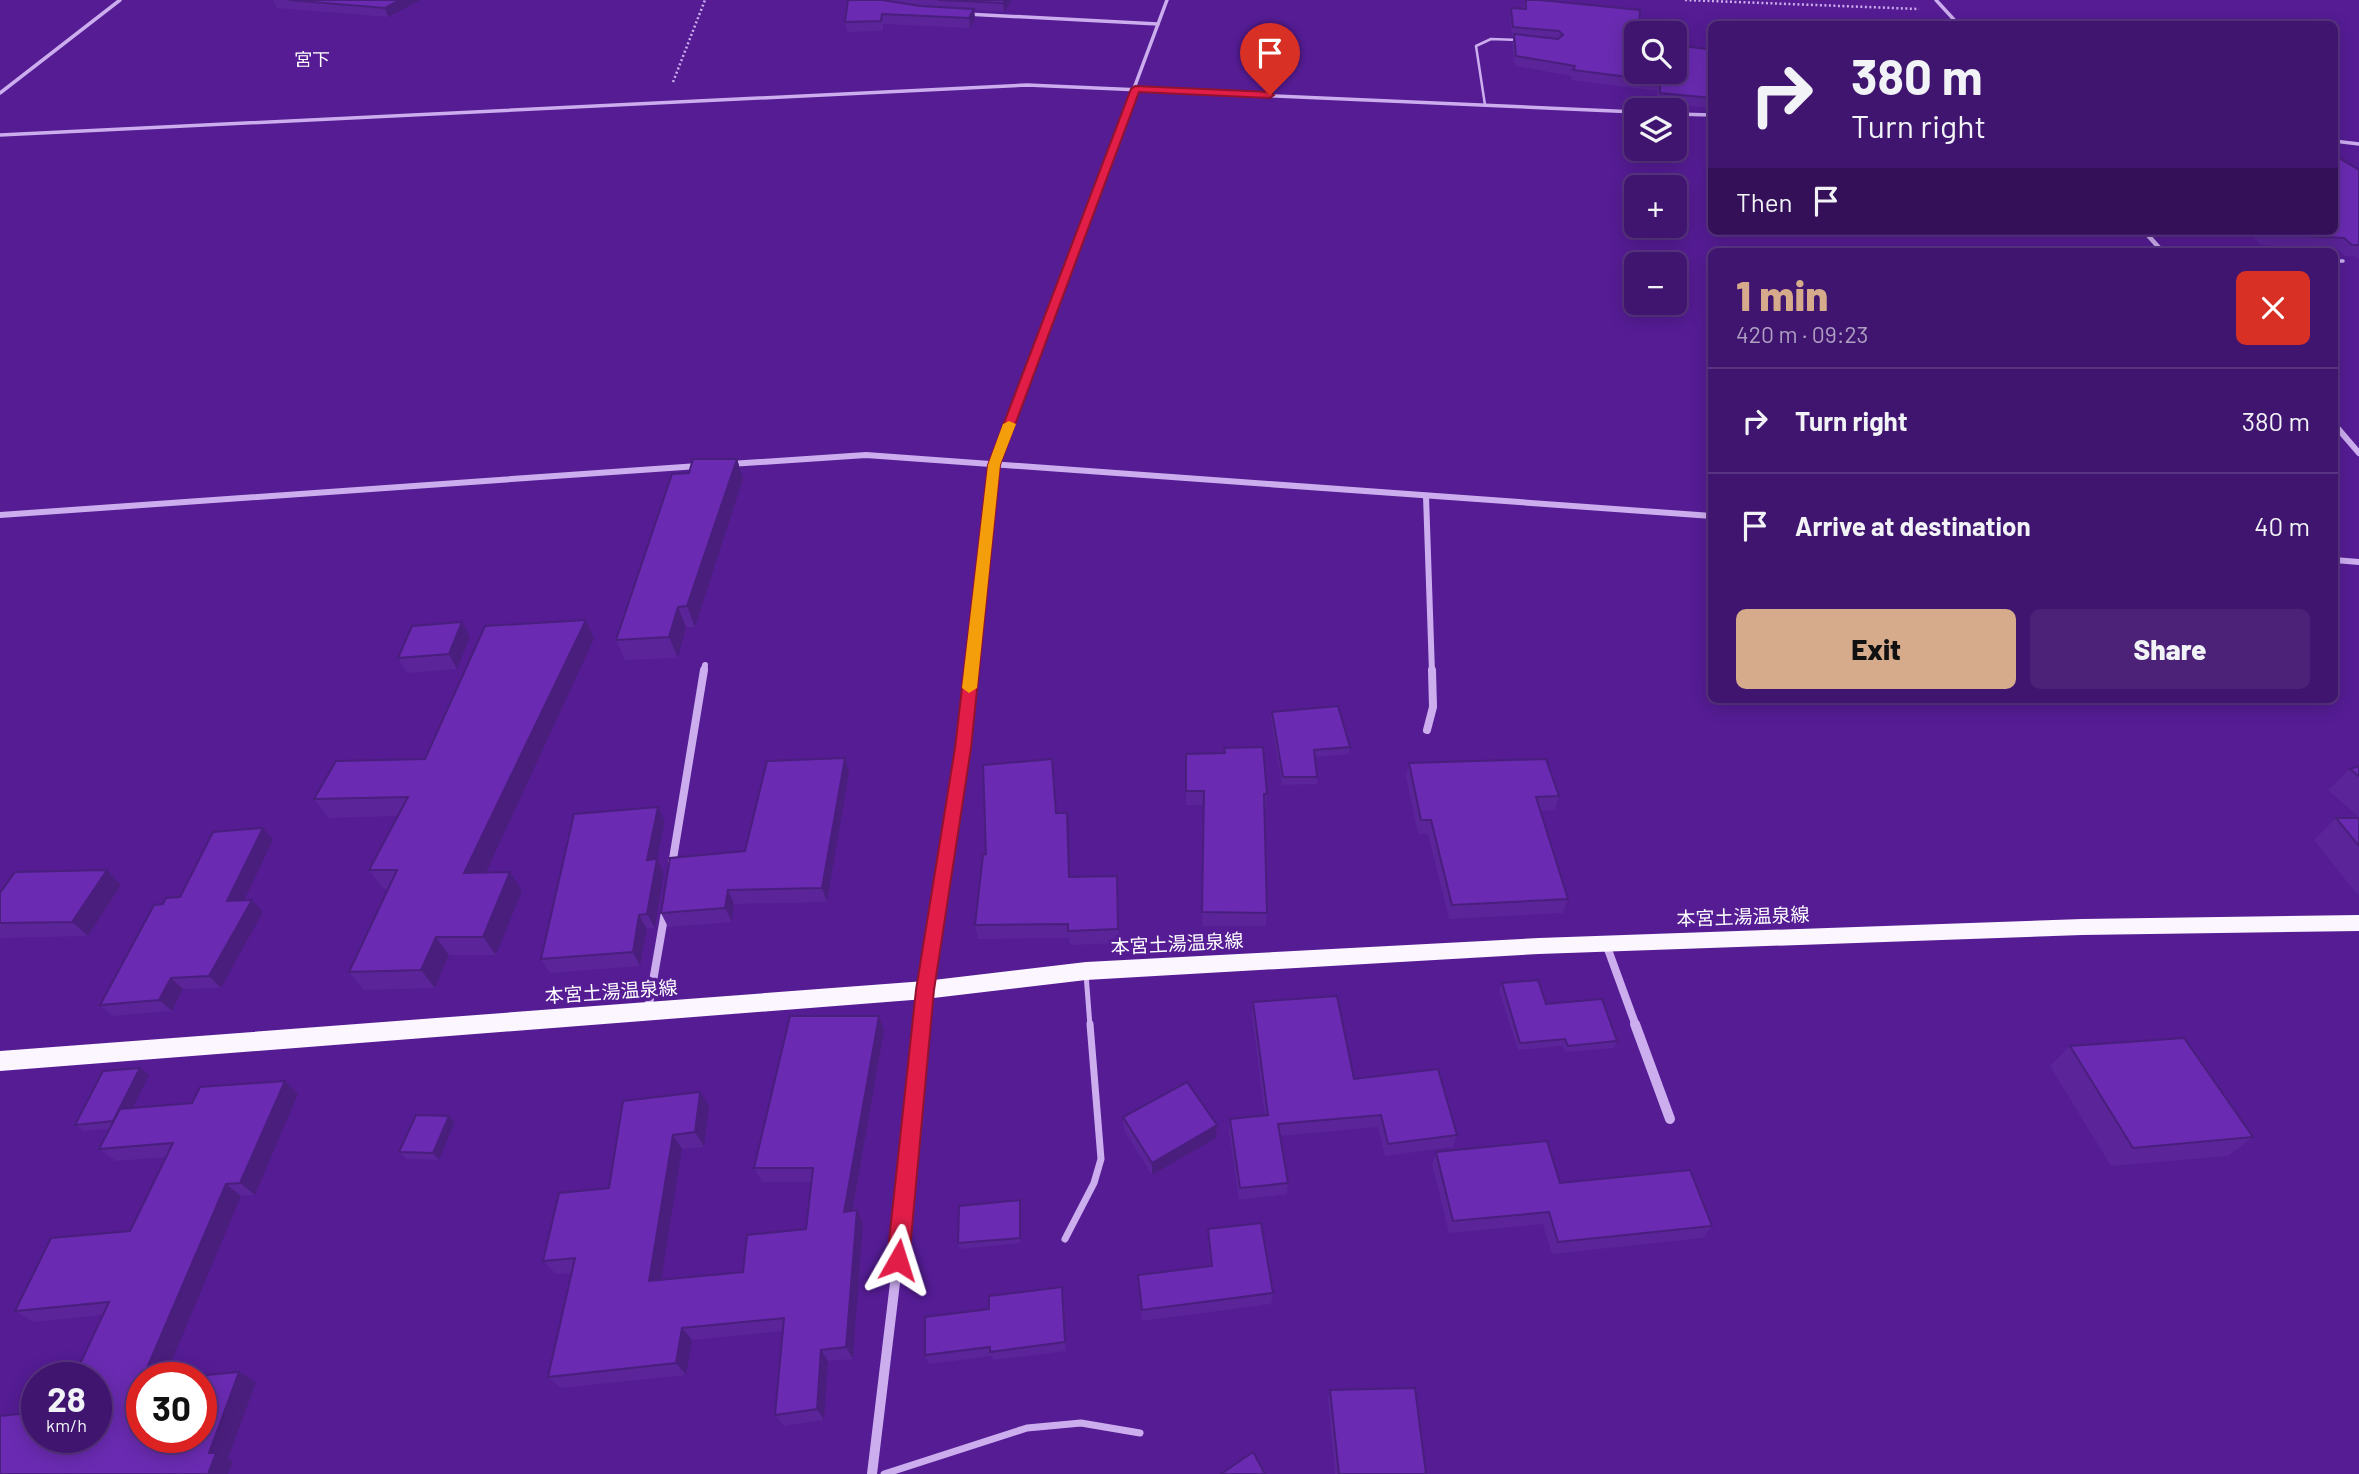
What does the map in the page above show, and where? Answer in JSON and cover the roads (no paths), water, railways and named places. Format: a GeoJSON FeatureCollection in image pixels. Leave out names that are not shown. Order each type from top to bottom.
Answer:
{"type":"FeatureCollection","features":[{"type":"Feature","properties":{"kind":"main road","name":"本宮土湯温泉線"},"geometry":{"type":"LineString","coordinates":[[0,1061],[925,990],[1086,971],[1606,944],[2069,927],[2359,923]]}},
{"type":"Feature","properties":{"kind":"street"},"geometry":{"type":"LineString","coordinates":[[0,93],[120,0]]}},
{"type":"Feature","properties":{"kind":"street"},"geometry":{"type":"LineString","coordinates":[[872,1474],[901,1233],[925,990],[963,748],[994,465],[1167,0]]}},
{"type":"Feature","properties":{"kind":"street"},"geometry":{"type":"LineString","coordinates":[[1936,0],[1955,21]]}},
{"type":"Feature","properties":{"kind":"street"},"geometry":{"type":"LineString","coordinates":[[963,14],[1158,24]]}},
{"type":"Feature","properties":{"kind":"street"},"geometry":{"type":"LineString","coordinates":[[0,135],[1027,85],[1624,111]]}},
{"type":"Feature","properties":{"kind":"street"},"geometry":{"type":"LineString","coordinates":[[1687,114],[1708,115]]}},
{"type":"Feature","properties":{"kind":"street"},"geometry":{"type":"LineString","coordinates":[[2338,141],[2359,144]]}},
{"type":"Feature","properties":{"kind":"street"},"geometry":{"type":"LineString","coordinates":[[2338,429],[2359,453]]}},
{"type":"Feature","properties":{"kind":"street"},"geometry":{"type":"LineString","coordinates":[[715,465],[866,455],[1708,516]]}},
{"type":"Feature","properties":{"kind":"street"},"geometry":{"type":"LineString","coordinates":[[0,515],[701,466]]}},
{"type":"Feature","properties":{"kind":"street"},"geometry":{"type":"LineString","coordinates":[[1426,496],[1433,707],[1427,730]]}},
{"type":"Feature","properties":{"kind":"street"},"geometry":{"type":"LineString","coordinates":[[2338,560],[2359,562]]}},
{"type":"Feature","properties":{"kind":"street"},"geometry":{"type":"LineString","coordinates":[[670,878],[705,665]]}},
{"type":"Feature","properties":{"kind":"street"},"geometry":{"type":"LineString","coordinates":[[648,1011],[666,905]]}},
{"type":"Feature","properties":{"kind":"street"},"geometry":{"type":"LineString","coordinates":[[1606,944],[1670,1119]]}},
{"type":"Feature","properties":{"kind":"lane"},"geometry":{"type":"LineString","coordinates":[[1485,105],[1476,46],[1480,41],[1488,40],[1528,41]]}},
{"type":"Feature","properties":{"kind":"lane"},"geometry":{"type":"LineString","coordinates":[[2338,261],[2343,261]]}},
{"type":"Feature","properties":{"kind":"lane"},"geometry":{"type":"LineString","coordinates":[[1065,1239],[1094,1183],[1101,1159],[1086,971]]}},
{"type":"Feature","properties":{"kind":"lane"},"geometry":{"type":"LineString","coordinates":[[884,1474],[1027,1428],[1081,1423],[1140,1433]]}},
{"type":"Feature","properties":{"kind":"district","name":"宮下"},"geometry":{"type":"Point","coordinates":[312,59]}}]}
